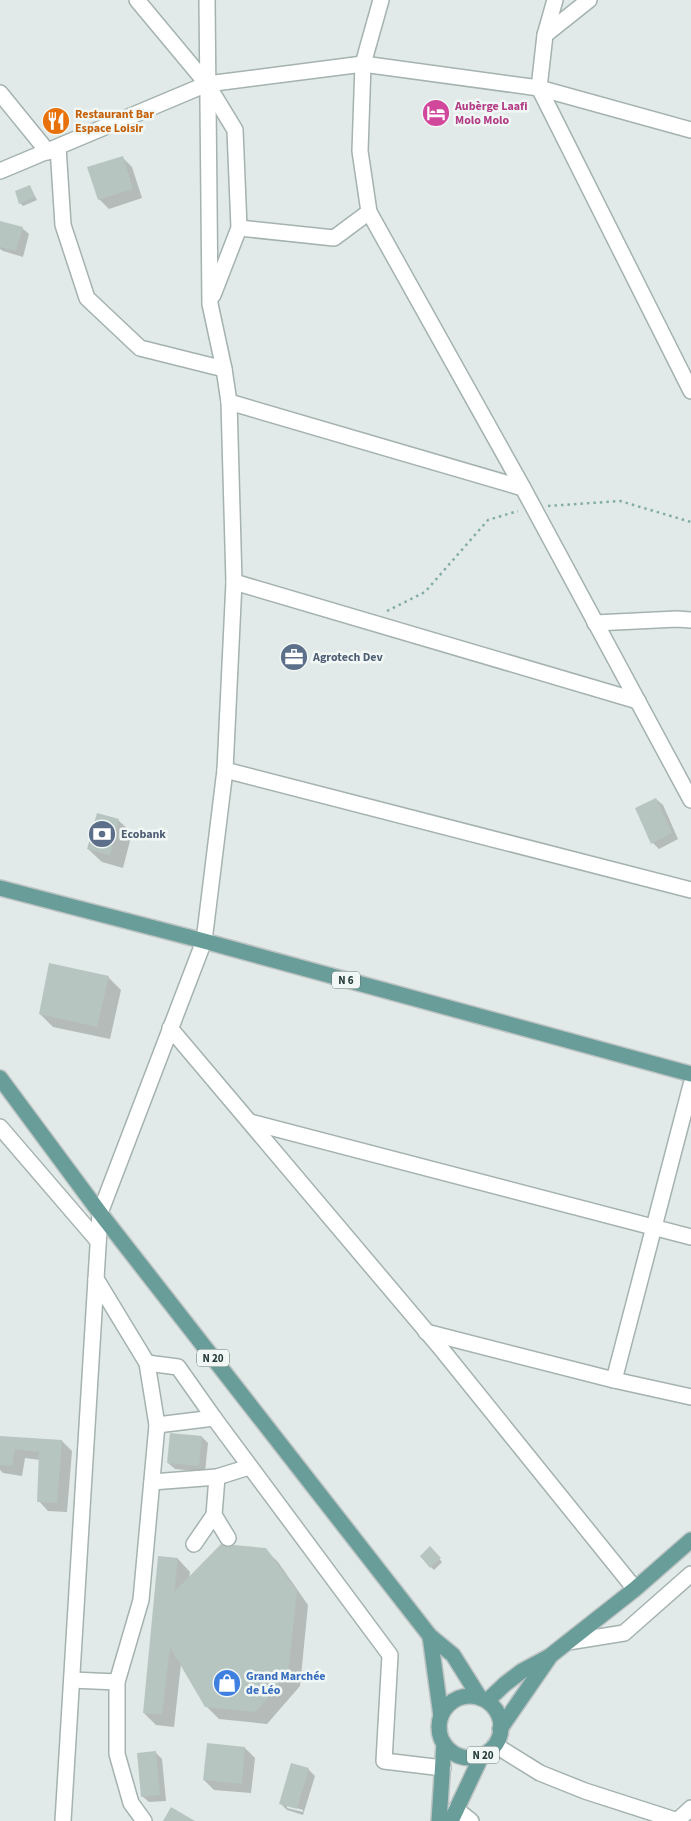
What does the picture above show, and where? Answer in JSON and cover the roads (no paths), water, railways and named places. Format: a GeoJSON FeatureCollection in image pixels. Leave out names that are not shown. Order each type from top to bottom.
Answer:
{"type":"FeatureCollection","features":[{"type":"Feature","properties":{"kind":"main road","name":"N 6"},"geometry":{"type":"LineString","coordinates":[[0,888],[204,941],[691,1074]]}},
{"type":"Feature","properties":{"kind":"main road","name":"N 20"},"geometry":{"type":"LineString","coordinates":[[0,1078],[100,1213],[430,1636],[454,1654],[484,1700],[498,1713],[499,1737],[495,1745],[482,1755],[453,1815]]}},
{"type":"Feature","properties":{"kind":"main road"},"geometry":{"type":"LineString","coordinates":[[440,1821],[444,1744],[439,1726],[444,1709],[464,1696],[484,1700],[522,1671],[550,1656],[635,1589],[691,1540]]}},
{"type":"Feature","properties":{"kind":"main road"},"geometry":{"type":"LineString","coordinates":[[430,1636],[441,1716]]}},
{"type":"Feature","properties":{"kind":"main road"},"geometry":{"type":"LineString","coordinates":[[500,1729],[550,1656]]}},
{"type":"Feature","properties":{"kind":"main road","name":"N 20"},"geometry":{"type":"LineString","coordinates":[[444,1744],[450,1750],[465,1757],[482,1755]]}},
{"type":"Feature","properties":{"kind":"street"},"geometry":{"type":"LineString","coordinates":[[137,0],[207,84],[235,130],[239,228],[210,304]]}},
{"type":"Feature","properties":{"kind":"street"},"geometry":{"type":"LineString","coordinates":[[63,1821],[100,1213],[204,941],[225,770],[234,582],[229,402],[210,304],[207,0]]}},
{"type":"Feature","properties":{"kind":"street"},"geometry":{"type":"LineString","coordinates":[[381,0],[363,64],[360,151],[369,212],[533,508],[691,800]]}},
{"type":"Feature","properties":{"kind":"street"},"geometry":{"type":"LineString","coordinates":[[555,0],[545,35],[540,88],[691,391]]}},
{"type":"Feature","properties":{"kind":"street"},"geometry":{"type":"LineString","coordinates":[[545,35],[589,0]]}},
{"type":"Feature","properties":{"kind":"street"},"geometry":{"type":"LineString","coordinates":[[0,171],[207,84],[363,64],[540,88],[690,129]]}},
{"type":"Feature","properties":{"kind":"street"},"geometry":{"type":"LineString","coordinates":[[0,93],[53,149],[64,225],[87,298],[140,348],[224,369]]}},
{"type":"Feature","properties":{"kind":"street"},"geometry":{"type":"LineString","coordinates":[[239,228],[334,238],[369,212]]}},
{"type":"Feature","properties":{"kind":"street"},"geometry":{"type":"LineString","coordinates":[[229,402],[522,488]]}},
{"type":"Feature","properties":{"kind":"street"},"geometry":{"type":"LineString","coordinates":[[234,582],[638,702]]}},
{"type":"Feature","properties":{"kind":"street"},"geometry":{"type":"LineString","coordinates":[[595,623],[691,620]]}},
{"type":"Feature","properties":{"kind":"street"},"geometry":{"type":"LineString","coordinates":[[225,770],[691,890]]}},
{"type":"Feature","properties":{"kind":"street"},"geometry":{"type":"LineString","coordinates":[[170,1028],[426,1332],[635,1589]]}},
{"type":"Feature","properties":{"kind":"street"},"geometry":{"type":"LineString","coordinates":[[614,1380],[691,1085]]}},
{"type":"Feature","properties":{"kind":"street"},"geometry":{"type":"LineString","coordinates":[[250,1122],[691,1237]]}},
{"type":"Feature","properties":{"kind":"street"},"geometry":{"type":"LineString","coordinates":[[0,1127],[98,1241]]}},
{"type":"Feature","properties":{"kind":"street"},"geometry":{"type":"LineString","coordinates":[[96,1279],[146,1363],[156,1425],[141,1600],[117,1682],[117,1754],[131,1803],[144,1821]]}},
{"type":"Feature","properties":{"kind":"street"},"geometry":{"type":"LineString","coordinates":[[426,1332],[614,1380],[691,1397]]}},
{"type":"Feature","properties":{"kind":"street"},"geometry":{"type":"LineString","coordinates":[[146,1363],[178,1367],[249,1467],[390,1656],[384,1761],[443,1768]]}},
{"type":"Feature","properties":{"kind":"street"},"geometry":{"type":"LineString","coordinates":[[156,1425],[214,1418]]}},
{"type":"Feature","properties":{"kind":"street"},"geometry":{"type":"LineString","coordinates":[[152,1482],[217,1477],[249,1467]]}},
{"type":"Feature","properties":{"kind":"street"},"geometry":{"type":"LineString","coordinates":[[194,1544],[214,1515],[217,1477]]}},
{"type":"Feature","properties":{"kind":"street"},"geometry":{"type":"LineString","coordinates":[[214,1515],[228,1538]]}},
{"type":"Feature","properties":{"kind":"street"},"geometry":{"type":"LineString","coordinates":[[568,1642],[624,1633],[691,1574]]}},
{"type":"Feature","properties":{"kind":"street"},"geometry":{"type":"LineString","coordinates":[[72,1680],[117,1682]]}},
{"type":"Feature","properties":{"kind":"street"},"geometry":{"type":"LineString","coordinates":[[495,1745],[540,1773],[585,1791],[677,1821],[691,1808]]}},
{"type":"Feature","properties":{"kind":"street"},"geometry":{"type":"LineString","coordinates":[[453,1815],[472,1821]]}},
{"type":"Feature","properties":{"kind":"place","name":"Aubèrge Laafi Molo Molo"},"geometry":{"type":"Point","coordinates":[436,113]}},
{"type":"Feature","properties":{"kind":"place","name":"Restaurant Bar Espace Loisir"},"geometry":{"type":"Point","coordinates":[56,121]}},
{"type":"Feature","properties":{"kind":"place","name":"Agrotech Dev"},"geometry":{"type":"Point","coordinates":[294,657]}},
{"type":"Feature","properties":{"kind":"place","name":"Ecobank"},"geometry":{"type":"Point","coordinates":[102,834]}},
{"type":"Feature","properties":{"kind":"place","name":"Grand Marchée de Léo"},"geometry":{"type":"Point","coordinates":[227,1683]}}]}
